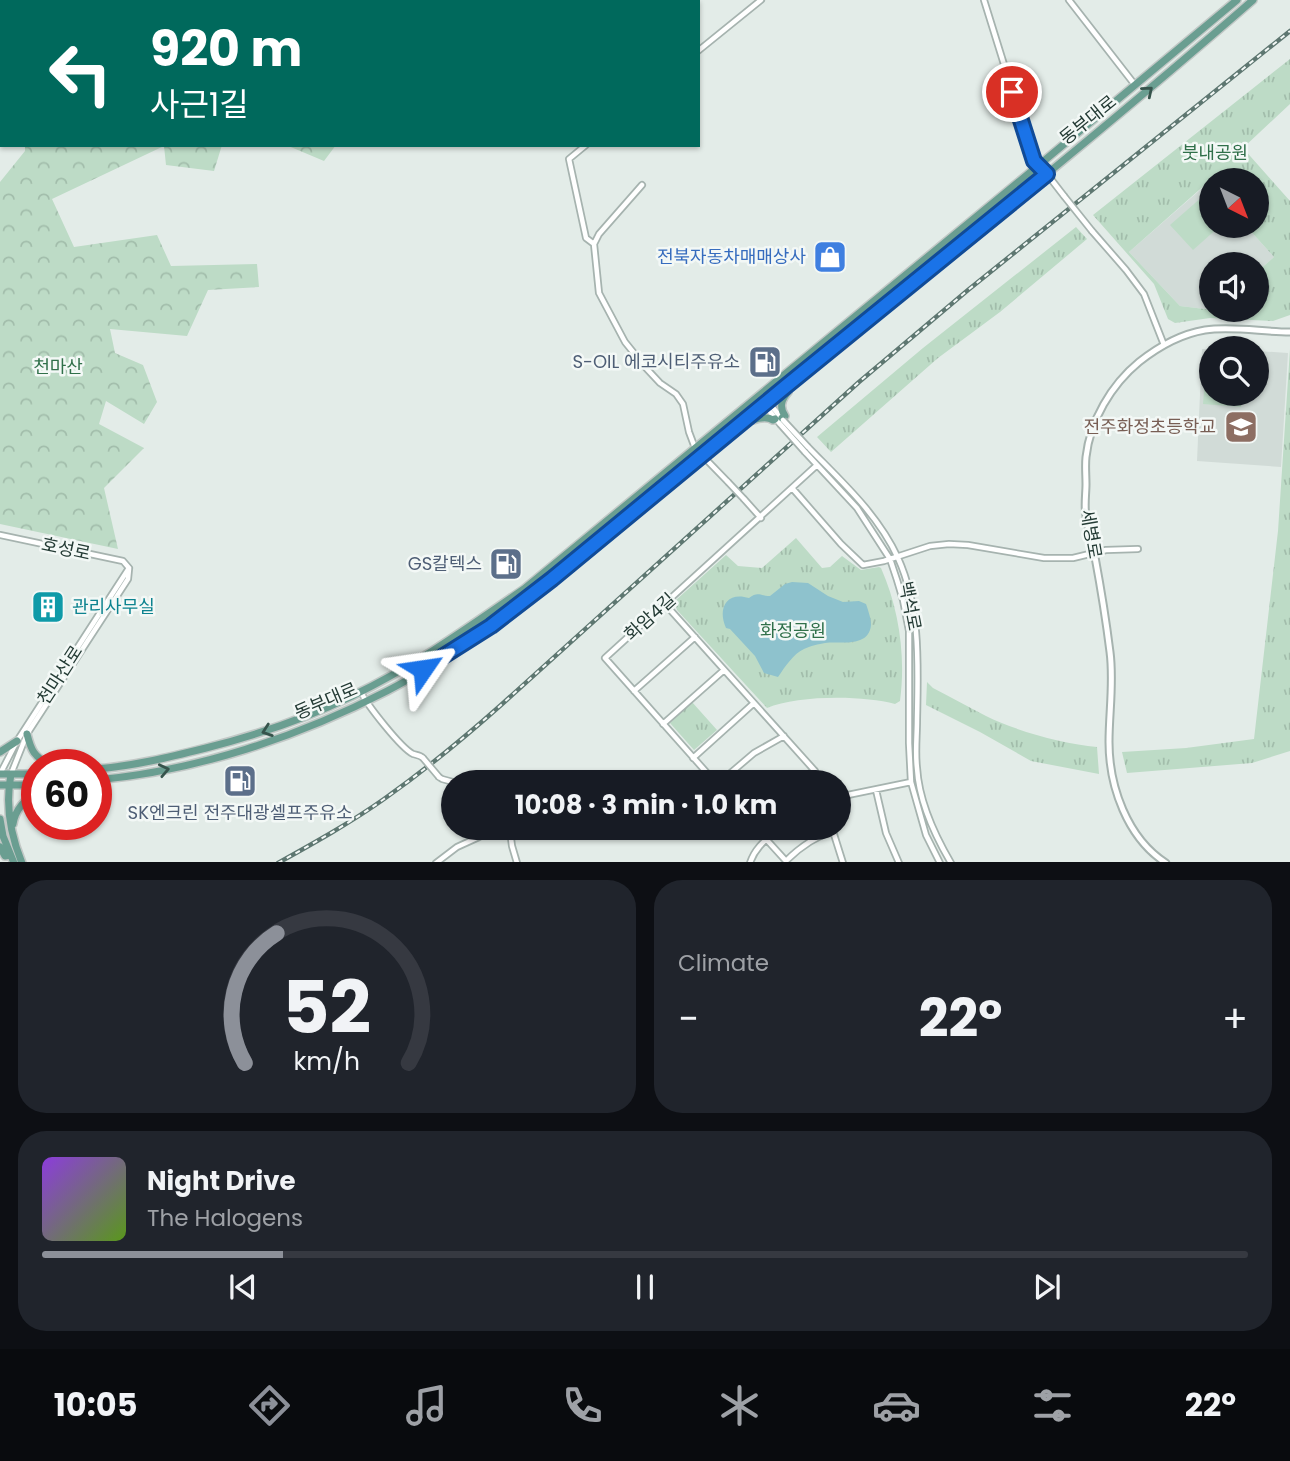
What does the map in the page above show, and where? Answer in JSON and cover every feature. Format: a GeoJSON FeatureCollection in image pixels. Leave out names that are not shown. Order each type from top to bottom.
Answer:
{"type":"FeatureCollection","features":[{"type":"Feature","properties":{"kind":"main road","name":"동부대로"},"geometry":{"type":"LineString","coordinates":[[112,768],[129,766],[255,736],[289,724],[361,692],[449,640],[524,589],[1237,0]]}},
{"type":"Feature","properties":{"kind":"main road","name":"동부대로"},"geometry":{"type":"LineString","coordinates":[[112,778],[165,770],[250,748],[326,720],[388,690],[491,626],[1150,90],[1253,0]]}},
{"type":"Feature","properties":{"kind":"main road"},"geometry":{"type":"LineString","coordinates":[[750,416],[753,421],[759,418],[780,420],[785,416],[781,405],[782,398],[788,392],[785,387]]}},
{"type":"Feature","properties":{"kind":"main road"},"geometry":{"type":"LineString","coordinates":[[27,734],[31,749]]}},
{"type":"Feature","properties":{"kind":"main road"},"geometry":{"type":"LineString","coordinates":[[0,752],[17,741]]}},
{"type":"Feature","properties":{"kind":"main road"},"geometry":{"type":"LineString","coordinates":[[0,774],[21,774]]}},
{"type":"Feature","properties":{"kind":"main road"},"geometry":{"type":"LineString","coordinates":[[11,774],[4,785],[12,835],[22,862]]}},
{"type":"Feature","properties":{"kind":"main road"},"geometry":{"type":"LineString","coordinates":[[12,835],[14,817],[21,807]]}},
{"type":"Feature","properties":{"kind":"main road"},"geometry":{"type":"LineString","coordinates":[[0,819],[12,859]]}},
{"type":"Feature","properties":{"kind":"main road"},"geometry":{"type":"LineString","coordinates":[[0,848],[5,856],[12,859]]}},
{"type":"Feature","properties":{"kind":"street"},"geometry":{"type":"LineString","coordinates":[[700,49],[761,0]]}},
{"type":"Feature","properties":{"kind":"street"},"geometry":{"type":"LineString","coordinates":[[984,0],[1034,161],[1144,294],[1164,345]]}},
{"type":"Feature","properties":{"kind":"street"},"geometry":{"type":"LineString","coordinates":[[1069,0],[1136,86]]}},
{"type":"Feature","properties":{"kind":"street"},"geometry":{"type":"LineString","coordinates":[[584,147],[569,159],[586,238],[594,244]]}},
{"type":"Feature","properties":{"kind":"street"},"geometry":{"type":"LineString","coordinates":[[642,185],[599,234],[594,244],[599,293],[625,342],[660,383],[676,394],[683,404],[695,448],[761,518]]}},
{"type":"Feature","properties":{"kind":"street","name":"세병로"},"geometry":{"type":"LineString","coordinates":[[1164,862],[1136,833],[1125,815],[1113,777],[1109,744],[1111,655],[1086,513],[1086,457],[1096,419],[1110,394],[1121,379],[1164,345],[1199,331],[1222,328],[1290,332]]}},
{"type":"Feature","properties":{"kind":"street","name":"백석로"},"geometry":{"type":"LineString","coordinates":[[760,396],[807,449],[860,501],[897,556],[908,585],[915,616],[917,768],[922,798],[950,862]]}},
{"type":"Feature","properties":{"kind":"street","name":"백석로"},"geometry":{"type":"LineString","coordinates":[[807,449],[817,466],[857,508],[890,559],[903,600],[909,631],[911,782],[926,835],[940,862]]}},
{"type":"Feature","properties":{"kind":"street","name":"화암4길"},"geometry":{"type":"LineString","coordinates":[[705,770],[605,658],[817,466]]}},
{"type":"Feature","properties":{"kind":"street"},"geometry":{"type":"LineString","coordinates":[[793,489],[863,565],[930,546],[949,544],[1044,558],[1073,558],[1106,550],[1138,549]]}},
{"type":"Feature","properties":{"kind":"street","name":"호성로"},"geometry":{"type":"LineString","coordinates":[[0,535],[122,561],[129,568]]}},
{"type":"Feature","properties":{"kind":"street","name":"천마산로"},"geometry":{"type":"LineString","coordinates":[[11,774],[27,734],[128,579],[129,568]]}},
{"type":"Feature","properties":{"kind":"street","name":"천마산로"},"geometry":{"type":"LineString","coordinates":[[0,774],[17,741],[129,568]]}},
{"type":"Feature","properties":{"kind":"street"},"geometry":{"type":"LineString","coordinates":[[665,604],[813,770]]}},
{"type":"Feature","properties":{"kind":"street"},"geometry":{"type":"LineString","coordinates":[[635,691],[695,637]]}},
{"type":"Feature","properties":{"kind":"street"},"geometry":{"type":"LineString","coordinates":[[663,724],[724,670]]}},
{"type":"Feature","properties":{"kind":"street"},"geometry":{"type":"LineString","coordinates":[[361,692],[365,701],[403,745],[413,754],[419,754],[441,778]]}},
{"type":"Feature","properties":{"kind":"street"},"geometry":{"type":"LineString","coordinates":[[693,758],[754,703]]}},
{"type":"Feature","properties":{"kind":"street"},"geometry":{"type":"LineString","coordinates":[[732,770],[754,753],[784,736]]}},
{"type":"Feature","properties":{"kind":"street"},"geometry":{"type":"LineString","coordinates":[[851,795],[911,782]]}},
{"type":"Feature","properties":{"kind":"street"},"geometry":{"type":"LineString","coordinates":[[876,790],[886,833],[899,862]]}},
{"type":"Feature","properties":{"kind":"street"},"geometry":{"type":"LineString","coordinates":[[437,862],[457,847],[472,840]]}},
{"type":"Feature","properties":{"kind":"street"},"geometry":{"type":"LineString","coordinates":[[512,840],[517,862]]}},
{"type":"Feature","properties":{"kind":"street"},"geometry":{"type":"LineString","coordinates":[[750,862],[765,840]]}},
{"type":"Feature","properties":{"kind":"street"},"geometry":{"type":"LineString","coordinates":[[767,840],[786,862],[814,840]]}},
{"type":"Feature","properties":{"kind":"street"},"geometry":{"type":"LineString","coordinates":[[836,840],[843,862]]}},
{"type":"Feature","properties":{"kind":"shaded area"},"geometry":{"type":"Polygon","coordinates":[[[1199,191],[1199,238],[1257,238],[1274,257],[1269,261],[1269,252],[1199,252],[1199,308],[1180,306],[1129,252],[1199,191]]]}},
{"type":"Feature","properties":{"kind":"shaded area","name":"전주화정초등학교"},"geometry":{"type":"Polygon","coordinates":[[[1269,352],[1288,353],[1281,467],[1197,461],[1199,406],[1269,406],[1269,352]]]}},
{"type":"Feature","properties":{"kind":"green space","name":"붓내공원"},"geometry":{"type":"Polygon","coordinates":[[[1290,59],[1290,104],[1243,148],[1261,168],[1199,168],[1199,190],[1129,252],[1180,306],[1199,308],[1199,320],[1175,323],[1168,319],[1154,284],[1093,215],[1290,59]]]}},
{"type":"Feature","properties":{"kind":"green space","name":"천마산"},"geometry":{"type":"Polygon","coordinates":[[[25,147],[162,147],[52,199],[74,247],[157,235],[171,266],[257,264],[259,287],[208,290],[187,336],[110,329],[115,353],[143,365],[157,402],[144,424],[106,401],[99,424],[144,448],[104,488],[118,549],[0,524],[0,182],[25,151],[25,147]]]}},
{"type":"Feature","properties":{"kind":"green space","name":"천마산"},"geometry":{"type":"Polygon","coordinates":[[[164,147],[221,147],[214,171],[166,165],[164,147]]]}},
{"type":"Feature","properties":{"kind":"green space"},"geometry":{"type":"Polygon","coordinates":[[[291,147],[334,147],[324,161],[291,147]]]}},
{"type":"Feature","properties":{"kind":"green space","name":"붓내공원"},"geometry":{"type":"Polygon","coordinates":[[[1269,177],[1290,201],[1290,315],[1269,321],[1269,261],[1274,257],[1257,238],[1269,238],[1269,177]]]}},
{"type":"Feature","properties":{"kind":"green space"},"geometry":{"type":"Polygon","coordinates":[[[1199,200],[1199,238],[1206,238],[1193,250],[1170,225],[1199,200]]]}},
{"type":"Feature","properties":{"kind":"green space"},"geometry":{"type":"Polygon","coordinates":[[[1076,227],[1087,239],[1000,312],[938,358],[831,452],[817,437],[923,348],[1076,227]]]}},
{"type":"Feature","properties":{"kind":"green space"},"geometry":{"type":"Polygon","coordinates":[[[1290,349],[1290,751],[1252,763],[1127,773],[1122,752],[1186,748],[1254,739],[1278,531],[1290,349]]]}},
{"type":"Feature","properties":{"kind":"green space","name":"화정공원"},"geometry":{"type":"Polygon","coordinates":[[[796,538],[822,568],[830,567],[842,556],[861,570],[881,568],[900,633],[900,701],[895,704],[866,699],[830,698],[795,701],[767,708],[677,610],[676,600],[726,555],[738,566],[762,568],[796,538]]]}},
{"type":"Feature","properties":{"kind":"green space"},"geometry":{"type":"Polygon","coordinates":[[[927,682],[933,688],[1011,727],[1055,740],[1097,747],[1099,774],[1031,761],[926,705],[927,682]]]}},
{"type":"Feature","properties":{"kind":"green space"},"geometry":{"type":"Polygon","coordinates":[[[692,702],[717,730],[694,750],[670,723],[692,702]]]}},
{"type":"Feature","properties":{"kind":"water"},"geometry":{"type":"Polygon","coordinates":[[[792,582],[808,583],[843,602],[859,601],[866,604],[871,625],[869,632],[860,640],[823,643],[800,651],[778,677],[764,673],[755,656],[726,628],[723,614],[730,599],[741,596],[749,598],[757,594],[770,596],[792,582]]]}},
{"type":"Feature","properties":{"kind":"railway"},"geometry":{"type":"LineString","coordinates":[[280,862],[371,808],[459,742],[859,382],[968,290],[1290,31]]}},
{"type":"Feature","properties":{"kind":"place","name":"전북자동차매매상사"},"geometry":{"type":"Point","coordinates":[830,257]}},
{"type":"Feature","properties":{"kind":"place","name":"S-OIL 에코시티주유소"},"geometry":{"type":"Point","coordinates":[765,362]}},
{"type":"Feature","properties":{"kind":"place","name":"전주화정초등학교"},"geometry":{"type":"Point","coordinates":[1241,427]}},
{"type":"Feature","properties":{"kind":"place","name":"GS칼텍스"},"geometry":{"type":"Point","coordinates":[506,564]}},
{"type":"Feature","properties":{"kind":"place","name":"관리사무실"},"geometry":{"type":"Point","coordinates":[48,607]}},
{"type":"Feature","properties":{"kind":"place","name":"SK엔크린 전주대광셀프주유소"},"geometry":{"type":"Point","coordinates":[240,781]}},
{"type":"Feature","properties":{"kind":"route"},"geometry":{"type":"LineString","coordinates":[[423,669],[491,626],[552,579],[1047,174],[1034,161],[1012,92]]}}]}
